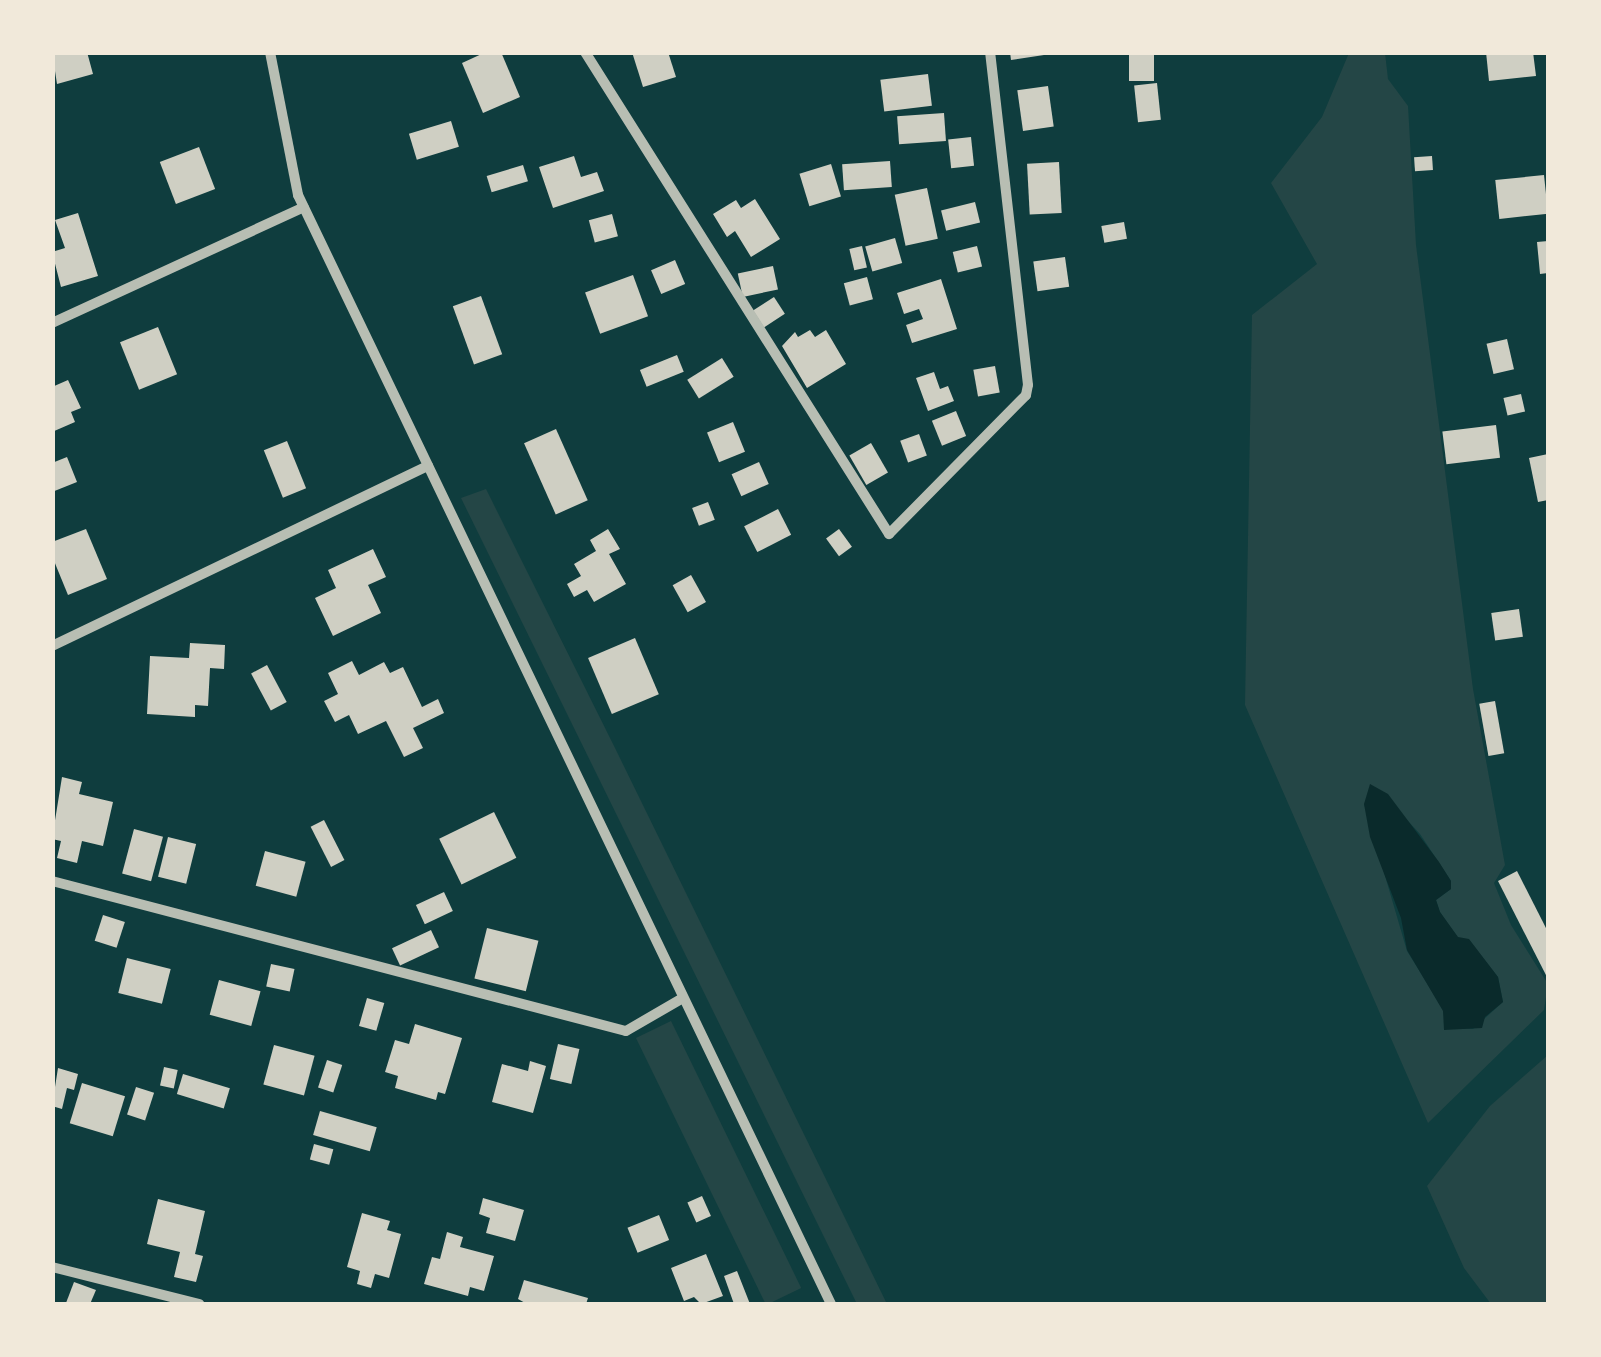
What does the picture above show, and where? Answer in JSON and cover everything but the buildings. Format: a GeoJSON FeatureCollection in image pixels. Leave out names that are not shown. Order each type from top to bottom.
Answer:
{"type":"FeatureCollection","features":[{"type":"Feature","properties":{"kind":"street"},"geometry":{"type":"LineString","coordinates":[[270,52],[304,208],[830,1304]]}},
{"type":"Feature","properties":{"kind":"street"},"geometry":{"type":"LineString","coordinates":[[586,52],[889,534],[1026,394],[990,52]]}},
{"type":"Feature","properties":{"kind":"street"},"geometry":{"type":"LineString","coordinates":[[52,323],[304,208]]}},
{"type":"Feature","properties":{"kind":"street"},"geometry":{"type":"LineString","coordinates":[[52,646],[428,466]]}},
{"type":"Feature","properties":{"kind":"street"},"geometry":{"type":"LineString","coordinates":[[52,881],[626,1031],[683,998]]}},
{"type":"Feature","properties":{"kind":"street"},"geometry":{"type":"LineString","coordinates":[[52,1266],[199,1304]]}},
{"type":"Feature","properties":{"kind":"shaded area"},"geometry":{"type":"Polygon","coordinates":[[[1349,53],[1385,53],[1388,79],[1408,106],[1416,245],[1473,689],[1505,865],[1494,883],[1511,925],[1548,984],[1544,1010],[1428,1123],[1245,705],[1252,315],[1317,264],[1271,183],[1322,117],[1349,53]],[[1364,804],[1407,951],[1455,1028],[1473,1029],[1503,1002],[1498,977],[1469,940],[1458,938],[1440,912],[1436,900],[1451,889],[1451,881],[1405,818],[1364,804]]]}},
{"type":"Feature","properties":{"kind":"shaded area"},"geometry":{"type":"Polygon","coordinates":[[[486,489],[887,1304],[857,1304],[461,498],[486,489]]]}},
{"type":"Feature","properties":{"kind":"shaded area"},"geometry":{"type":"Polygon","coordinates":[[[1370,784],[1388,794],[1439,862],[1451,881],[1451,889],[1436,900],[1440,912],[1458,937],[1469,939],[1498,977],[1503,1002],[1485,1017],[1482,1028],[1444,1030],[1443,1011],[1407,950],[1401,918],[1370,837],[1364,804],[1370,784]]]}},
{"type":"Feature","properties":{"kind":"shaded area"},"geometry":{"type":"Polygon","coordinates":[[[671,1021],[801,1288],[766,1304],[636,1038],[671,1021]]]}},
{"type":"Feature","properties":{"kind":"shaded area"},"geometry":{"type":"Polygon","coordinates":[[[1548,1055],[1548,1304],[1491,1304],[1464,1268],[1427,1186],[1490,1106],[1548,1055]]]}}]}
